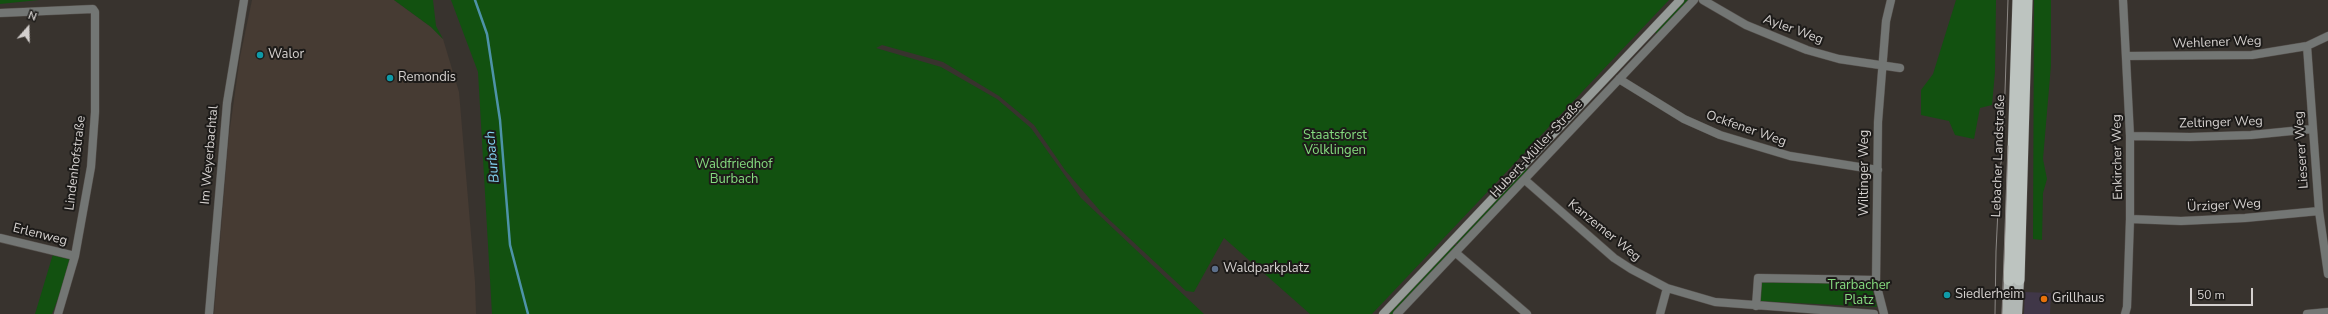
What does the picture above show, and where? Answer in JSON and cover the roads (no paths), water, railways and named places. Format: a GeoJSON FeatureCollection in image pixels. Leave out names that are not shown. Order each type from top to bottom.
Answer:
{"type":"FeatureCollection","features":[{"type":"Feature","properties":{"kind":"highway","name":"Lebacher Landstraße"},"geometry":{"type":"LineString","coordinates":[[2014,280],[2018,0]]}},
{"type":"Feature","properties":{"kind":"highway","name":"Lebacher Landstraße"},"geometry":{"type":"LineString","coordinates":[[2014,280],[2027,0]]}},
{"type":"Feature","properties":{"kind":"main road","name":"Hubert-Müller-Straße"},"geometry":{"type":"LineString","coordinates":[[1384,314],[1680,0]]}},
{"type":"Feature","properties":{"kind":"main road","name":"Lebacher Landstraße"},"geometry":{"type":"LineString","coordinates":[[2007,314],[2014,280]]}},
{"type":"Feature","properties":{"kind":"main road","name":"Lebacher Landstraße"},"geometry":{"type":"LineString","coordinates":[[2014,280],[2017,314]]}},
{"type":"Feature","properties":{"kind":"street","name":"Im Weyerbachtal"},"geometry":{"type":"LineString","coordinates":[[209,314],[227,103],[244,0]]}},
{"type":"Feature","properties":{"kind":"street","name":"Hubert-Müller-Straße"},"geometry":{"type":"LineString","coordinates":[[1397,314],[1694,0]]}},
{"type":"Feature","properties":{"kind":"street","name":"Ayler Weg"},"geometry":{"type":"LineString","coordinates":[[1703,0],[1746,25],[1775,38],[1839,59],[1882,67]]}},
{"type":"Feature","properties":{"kind":"street","name":"Wiltinger Weg"},"geometry":{"type":"LineString","coordinates":[[1876,280],[1878,122],[1886,21],[1891,0]]}},
{"type":"Feature","properties":{"kind":"street","name":"Enkircher Weg"},"geometry":{"type":"LineString","coordinates":[[2123,0],[2130,136],[2130,219],[2127,307],[2125,314]]}},
{"type":"Feature","properties":{"kind":"street","name":"Lindenhofstraße"},"geometry":{"type":"LineString","coordinates":[[0,13],[93,9],[95,12],[95,112],[90,167],[75,256],[58,314]]}},
{"type":"Feature","properties":{"kind":"street"},"geometry":{"type":"LineString","coordinates":[[2308,46],[2328,36]]}},
{"type":"Feature","properties":{"kind":"street","name":"Wehlener Weg"},"geometry":{"type":"LineString","coordinates":[[2126,56],[2252,55],[2308,46]]}},
{"type":"Feature","properties":{"kind":"street","name":"Lieserer Weg"},"geometry":{"type":"LineString","coordinates":[[2308,46],[2312,129],[2319,211],[2328,273]]}},
{"type":"Feature","properties":{"kind":"street"},"geometry":{"type":"LineString","coordinates":[[1882,67],[1900,68]]}},
{"type":"Feature","properties":{"kind":"street","name":"Ockfener Weg"},"geometry":{"type":"LineString","coordinates":[[1618,79],[1684,118],[1720,135],[1790,156],[1878,170]]}},
{"type":"Feature","properties":{"kind":"street","name":"Zeltinger Weg"},"geometry":{"type":"LineString","coordinates":[[2130,136],[2236,136],[2312,129]]}},
{"type":"Feature","properties":{"kind":"street","name":"Kanzemer Weg"},"geometry":{"type":"LineString","coordinates":[[1525,180],[1614,258],[1631,270],[1667,288],[1715,302],[1756,306],[1769,311]]}},
{"type":"Feature","properties":{"kind":"street","name":"Ürziger Weg"},"geometry":{"type":"LineString","coordinates":[[2130,219],[2181,221],[2245,218],[2319,211]]}},
{"type":"Feature","properties":{"kind":"street","name":"Erlenweg"},"geometry":{"type":"LineString","coordinates":[[0,238],[75,256]]}},
{"type":"Feature","properties":{"kind":"street"},"geometry":{"type":"LineString","coordinates":[[1456,253],[1527,314]]}},
{"type":"Feature","properties":{"kind":"street"},"geometry":{"type":"LineString","coordinates":[[1756,306],[1758,278],[1876,280],[1877,292],[1884,314]]}},
{"type":"Feature","properties":{"kind":"street"},"geometry":{"type":"LineString","coordinates":[[1660,314],[1667,288]]}},
{"type":"Feature","properties":{"kind":"street"},"geometry":{"type":"LineString","coordinates":[[1769,311],[1874,314]]}},
{"type":"Feature","properties":{"kind":"street"},"geometry":{"type":"LineString","coordinates":[[2307,314],[2328,312]]}},
{"type":"Feature","properties":{"kind":"waterway","name":"Burbach"},"geometry":{"type":"LineString","coordinates":[[475,0],[487,34],[500,120],[510,245],[528,314]]}},
{"type":"Feature","properties":{"kind":"tram line"},"geometry":{"type":"LineString","coordinates":[[1995,314],[1996,251],[2000,168],[2003,153],[2008,0]]}},
{"type":"Feature","properties":{"kind":"tram line"},"geometry":{"type":"LineString","coordinates":[[2002,314],[2008,146]]}},
{"type":"Feature","properties":{"kind":"place","name":"Walor"},"geometry":{"type":"Point","coordinates":[260,55]}},
{"type":"Feature","properties":{"kind":"place","name":"Remondis"},"geometry":{"type":"Point","coordinates":[390,78]}},
{"type":"Feature","properties":{"kind":"place","name":"Waldparkplatz"},"geometry":{"type":"Point","coordinates":[1215,269]}},
{"type":"Feature","properties":{"kind":"place","name":"Siedlerheim"},"geometry":{"type":"Point","coordinates":[1947,295]}},
{"type":"Feature","properties":{"kind":"place","name":"Grillhaus"},"geometry":{"type":"Point","coordinates":[2044,299]}},
{"type":"Feature","properties":{"kind":"park label","name":"Staatsforst Völklingen"},"geometry":{"type":"Point","coordinates":[1335,144]}},
{"type":"Feature","properties":{"kind":"park label","name":"Waldfriedhof Burbach"},"geometry":{"type":"Point","coordinates":[734,172]}},
{"type":"Feature","properties":{"kind":"park label","name":"Trarbacher Platz"},"geometry":{"type":"Point","coordinates":[1859,294]}}]}
